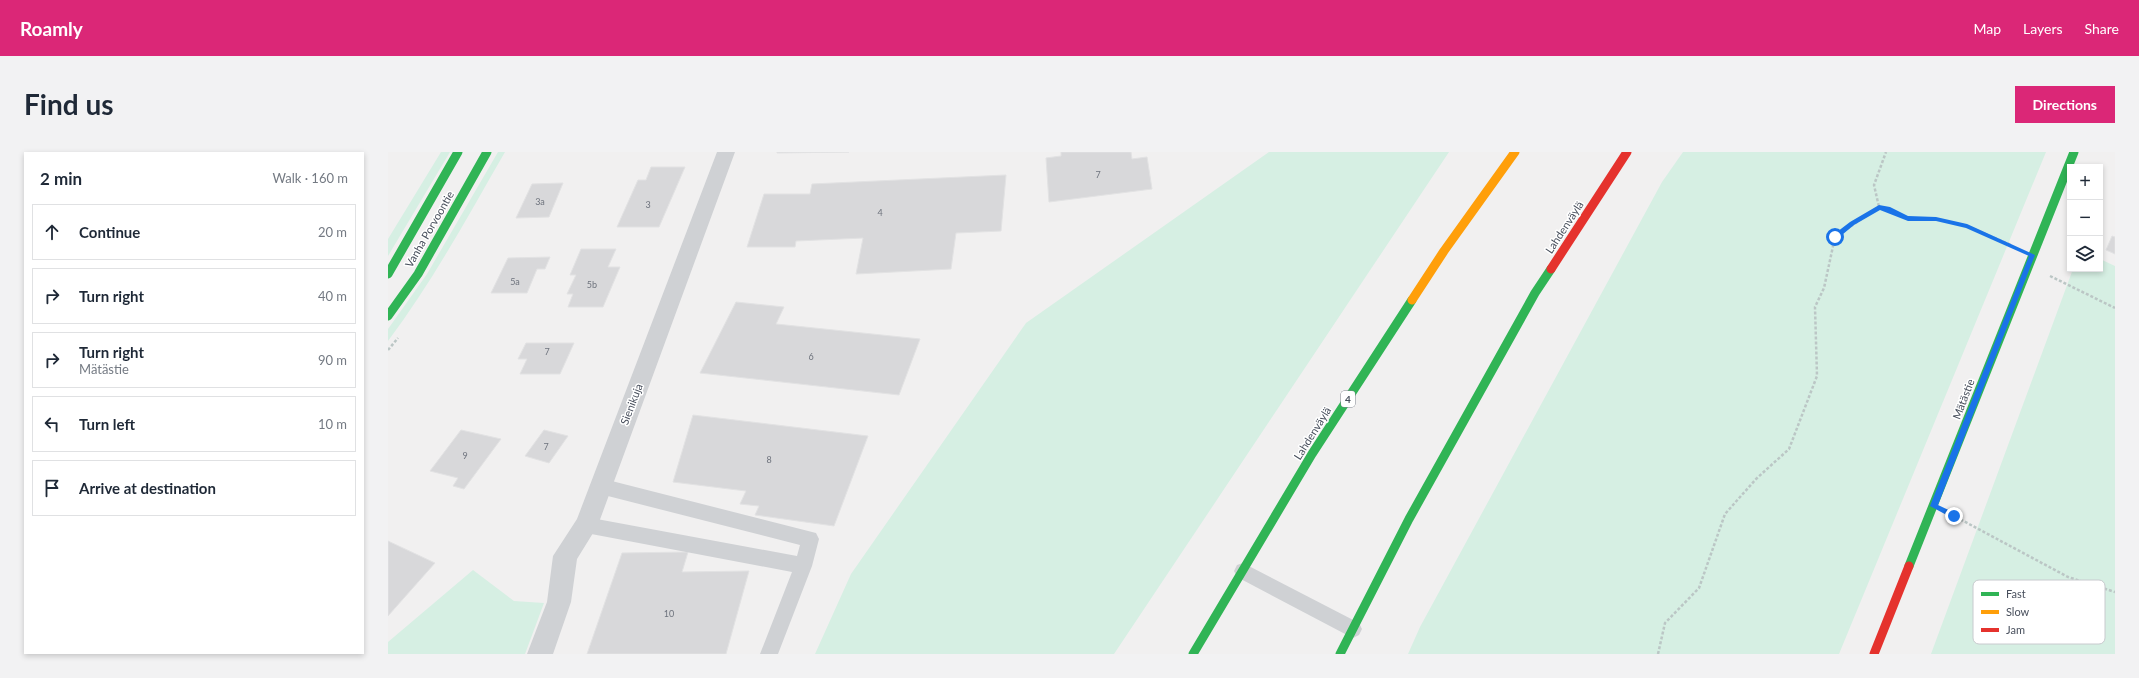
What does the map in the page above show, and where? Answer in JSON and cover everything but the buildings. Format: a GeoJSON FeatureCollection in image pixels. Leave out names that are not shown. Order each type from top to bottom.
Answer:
{"type":"FeatureCollection","features":[{"type":"Feature","properties":{"kind":"main road","name":"Vanha Porvoontie"},"geometry":{"type":"LineString","coordinates":[[388,274],[458,152]]}},
{"type":"Feature","properties":{"kind":"main road","name":"Vanha Porvoontie"},"geometry":{"type":"LineString","coordinates":[[388,316],[418,274],[486,152]]}},
{"type":"Feature","properties":{"kind":"main road","name":"Lahdenväylä"},"geometry":{"type":"LineString","coordinates":[[1193,654],[1312,454],[1440,257],[1514,152]]}},
{"type":"Feature","properties":{"kind":"main road","name":"Lahdenväylä"},"geometry":{"type":"LineString","coordinates":[[1340,654],[1409,519],[1535,293],[1627,152]]}},
{"type":"Feature","properties":{"kind":"main road","name":"Mätästie"},"geometry":{"type":"LineString","coordinates":[[1874,654],[2074,152]]}},
{"type":"Feature","properties":{"kind":"street","name":"Sienikuja"},"geometry":{"type":"LineString","coordinates":[[540,654],[559,602],[565,556],[586,525],[726,152]]}},
{"type":"Feature","properties":{"kind":"lane"},"geometry":{"type":"LineString","coordinates":[[600,486],[810,539],[803,566],[768,654]]}},
{"type":"Feature","properties":{"kind":"lane"},"geometry":{"type":"LineString","coordinates":[[586,525],[803,566]]}},
{"type":"Feature","properties":{"kind":"lane"},"geometry":{"type":"LineString","coordinates":[[1243,570],[1353,629]]}},
{"type":"Feature","properties":{"kind":"path"},"geometry":{"type":"LineString","coordinates":[[1879,207],[1874,185],[1886,152]]}},
{"type":"Feature","properties":{"kind":"path"},"geometry":{"type":"LineString","coordinates":[[1658,654],[1665,623],[1699,588],[1707,561],[1725,514],[1756,479],[1789,449],[1817,376],[1815,308],[1824,288],[1835,237],[1852,224],[1879,207],[1888,209],[1908,218],[1936,219],[1967,226],[2032,255],[2048,276],[2115,308]]}},
{"type":"Feature","properties":{"kind":"path"},"geometry":{"type":"LineString","coordinates":[[1934,506],[2068,577],[2077,580]]}},
{"type":"Feature","properties":{"kind":"path"},"geometry":{"type":"LineString","coordinates":[[2105,589],[2115,592]]}},
{"type":"Feature","properties":{"kind":"green space"},"geometry":{"type":"Polygon","coordinates":[[[441,152],[450,152],[388,256],[388,239],[441,152]]]}},
{"type":"Feature","properties":{"kind":"green space"},"geometry":{"type":"Polygon","coordinates":[[[498,152],[505,152],[435,272],[388,341],[388,329],[427,274],[498,152]]]}},
{"type":"Feature","properties":{"kind":"green space"},"geometry":{"type":"Polygon","coordinates":[[[1269,152],[1449,152],[1114,654],[815,654],[851,574],[1026,323],[1269,152]]]}},
{"type":"Feature","properties":{"kind":"green space"},"geometry":{"type":"Polygon","coordinates":[[[1683,152],[2046,152],[1839,654],[1408,654],[1420,627],[1662,182],[1683,152]]]}},
{"type":"Feature","properties":{"kind":"green space"},"geometry":{"type":"Polygon","coordinates":[[[2103,260],[2115,266],[2115,654],[1931,654],[2072,272],[2103,272],[2103,260]]]}},
{"type":"Feature","properties":{"kind":"green space"},"geometry":{"type":"Polygon","coordinates":[[[473,570],[514,601],[544,603],[525,654],[388,654],[388,642],[473,570]]]}},
{"type":"Feature","properties":{"kind":"traffic: fast"},"geometry":{"type":"LineString","coordinates":[[388,274],[458,152]]}},
{"type":"Feature","properties":{"kind":"traffic: fast"},"geometry":{"type":"LineString","coordinates":[[388,316],[418,274],[487,152]]}},
{"type":"Feature","properties":{"kind":"traffic: fast"},"geometry":{"type":"LineString","coordinates":[[1909,566],[2074,152]]}},
{"type":"Feature","properties":{"kind":"traffic: fast"},"geometry":{"type":"LineString","coordinates":[[1340,654],[1409,519],[1535,293],[1551,269]]}},
{"type":"Feature","properties":{"kind":"traffic: fast"},"geometry":{"type":"LineString","coordinates":[[1193,654],[1312,454],[1412,300]]}},
{"type":"Feature","properties":{"kind":"traffic: slow"},"geometry":{"type":"LineString","coordinates":[[1412,300],[1444,251],[1515,152]]}},
{"type":"Feature","properties":{"kind":"traffic: jam"},"geometry":{"type":"LineString","coordinates":[[1551,269],[1627,152]]}},
{"type":"Feature","properties":{"kind":"traffic: jam"},"geometry":{"type":"LineString","coordinates":[[1874,654],[1909,566]]}},
{"type":"Feature","properties":{"kind":"route"},"geometry":{"type":"LineString","coordinates":[[1835,237],[1879,207],[1888,209],[1908,218],[1936,219],[1967,226],[2032,255],[1934,506],[1954,516]]}}]}
